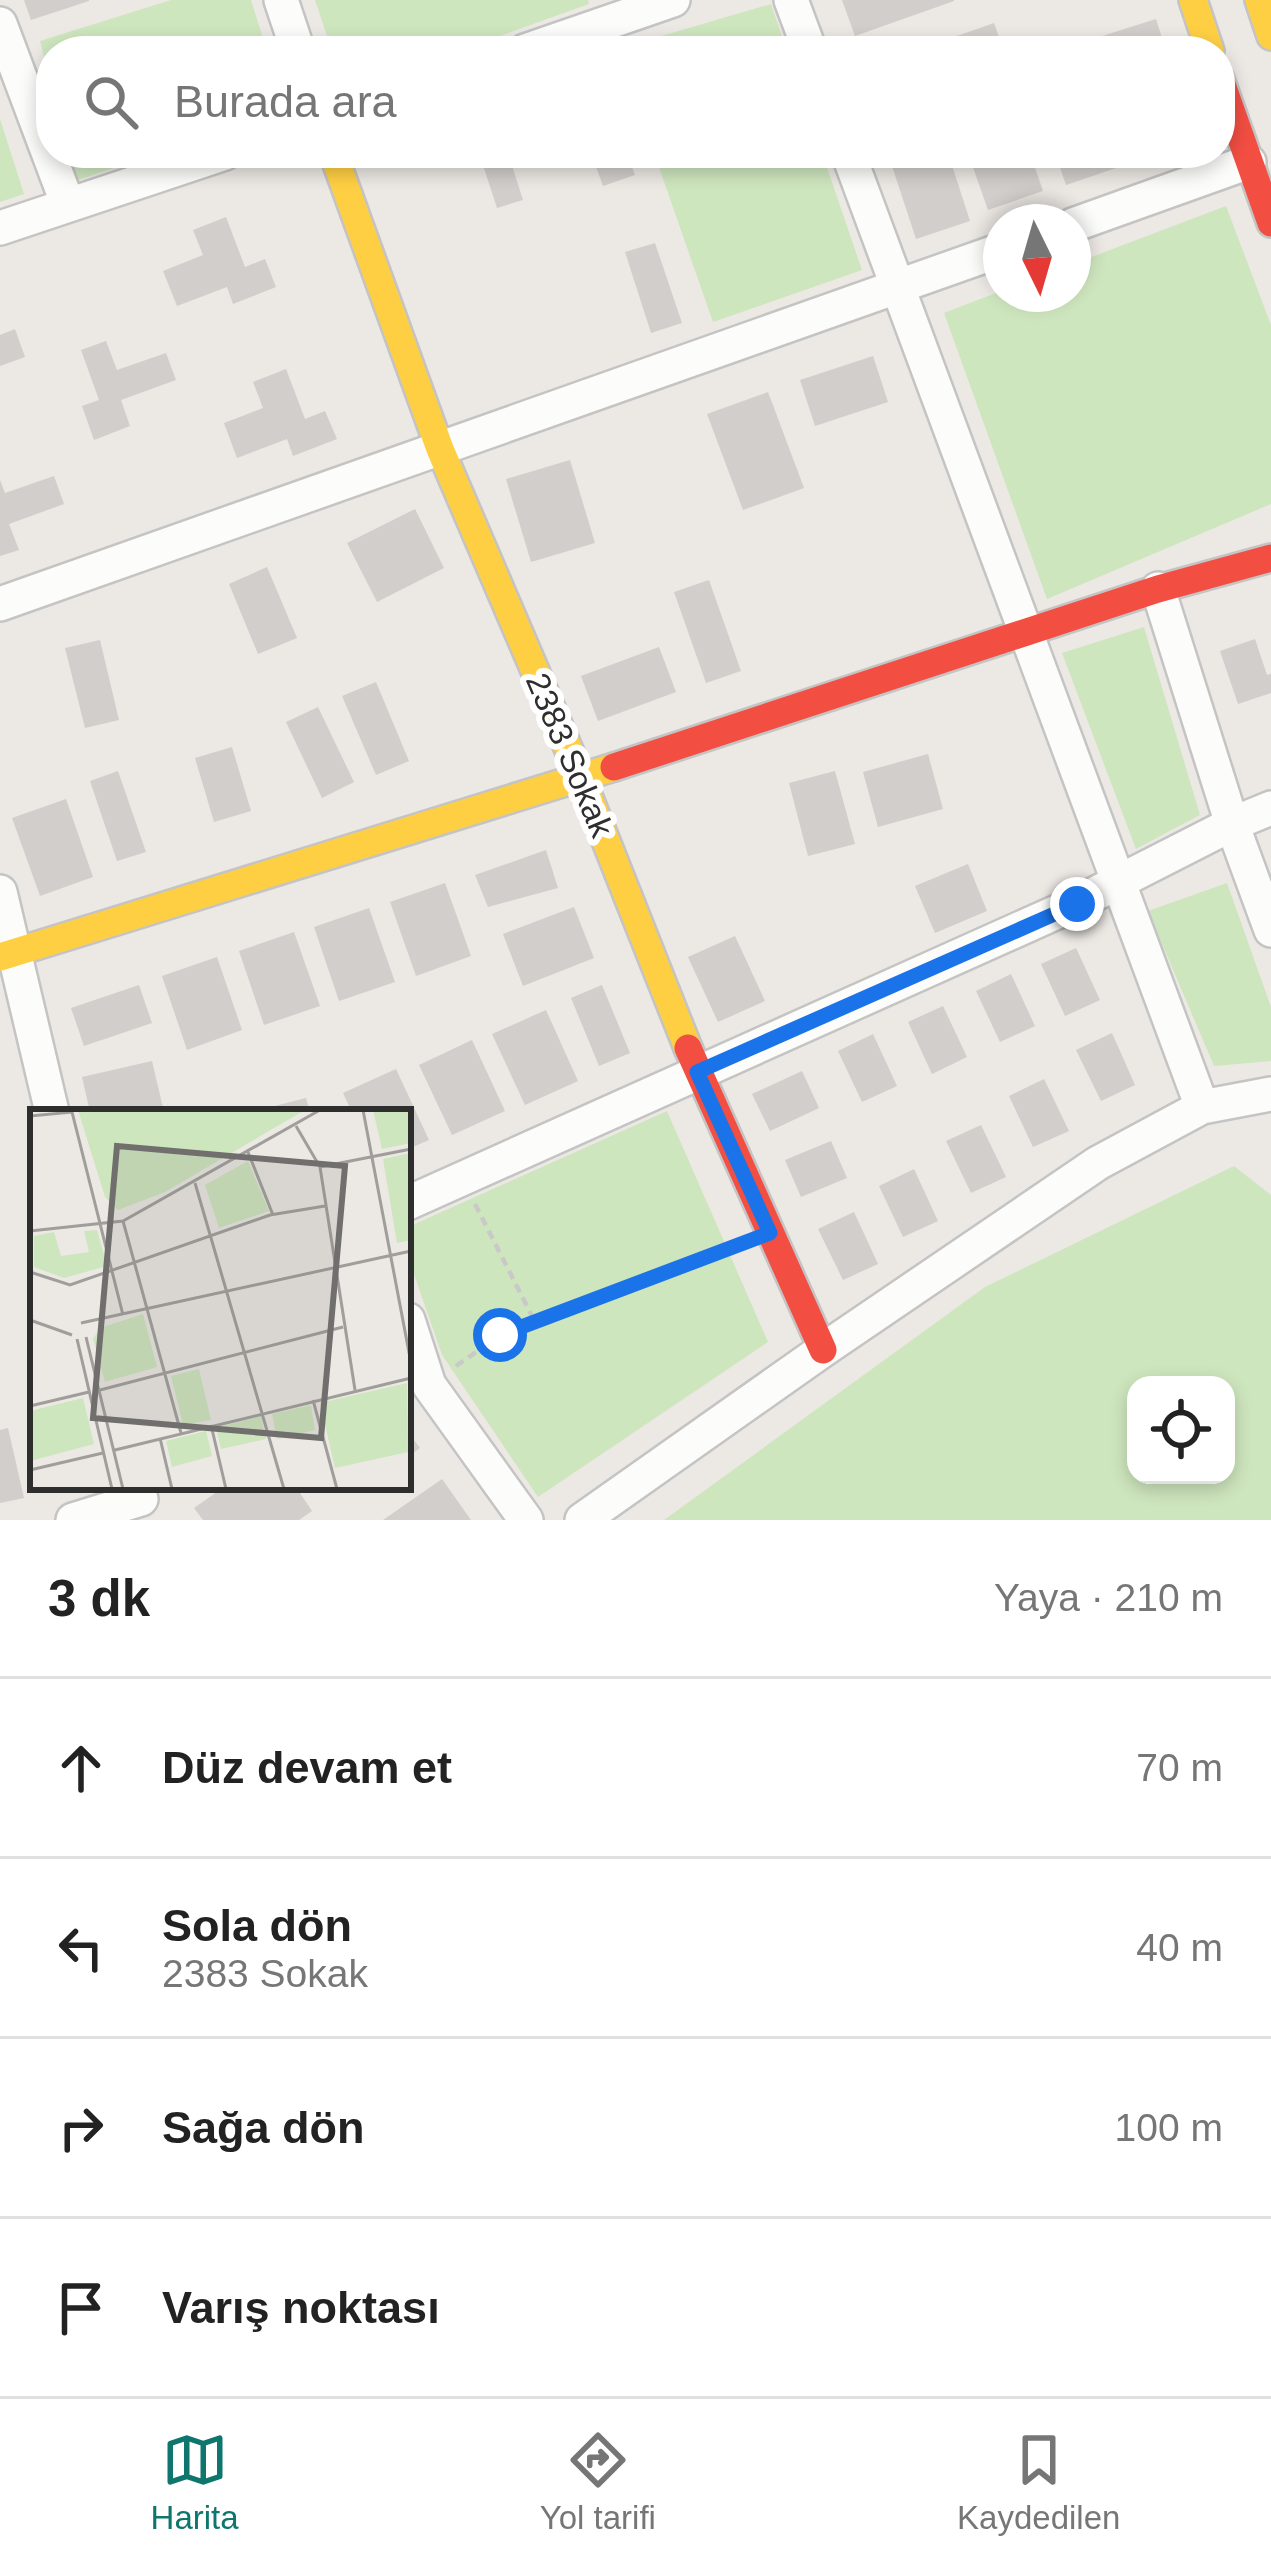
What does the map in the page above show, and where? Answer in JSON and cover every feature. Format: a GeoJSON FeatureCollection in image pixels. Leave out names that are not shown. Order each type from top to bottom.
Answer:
{"type":"FeatureCollection","features":[{"type":"Feature","properties":{"kind":"street"},"geometry":{"type":"LineString","coordinates":[[281,0],[293,36]]}},
{"type":"Feature","properties":{"kind":"street"},"geometry":{"type":"LineString","coordinates":[[558,36],[616,9],[673,0]]}},
{"type":"Feature","properties":{"kind":"street"},"geometry":{"type":"LineString","coordinates":[[790,0],[803,36]]}},
{"type":"Feature","properties":{"kind":"street"},"geometry":{"type":"LineString","coordinates":[[1193,0],[1205,36]]}},
{"type":"Feature","properties":{"kind":"street"},"geometry":{"type":"LineString","coordinates":[[1259,0],[1271,36]]}},
{"type":"Feature","properties":{"kind":"street"},"geometry":{"type":"LineString","coordinates":[[0,24],[36,120]]}},
{"type":"Feature","properties":{"kind":"street"},"geometry":{"type":"LineString","coordinates":[[1235,122],[1271,223]]}},
{"type":"Feature","properties":{"kind":"street"},"geometry":{"type":"LineString","coordinates":[[1235,168],[1249,163]]}},
{"type":"Feature","properties":{"kind":"street"},"geometry":{"type":"LineString","coordinates":[[54,168],[68,206]]}},
{"type":"Feature","properties":{"kind":"street"},"geometry":{"type":"LineString","coordinates":[[0,228],[181,168]]}},
{"type":"Feature","properties":{"kind":"street","name":"2383 Sokak"},"geometry":{"type":"LineString","coordinates":[[338,168],[440,448],[581,778],[697,1072],[823,1349]]}},
{"type":"Feature","properties":{"kind":"street"},"geometry":{"type":"LineString","coordinates":[[854,168],[1202,1106]]}},
{"type":"Feature","properties":{"kind":"street"},"geometry":{"type":"LineString","coordinates":[[1091,219],[1235,168]]}},
{"type":"Feature","properties":{"kind":"street"},"geometry":{"type":"LineString","coordinates":[[0,604],[983,256]]}},
{"type":"Feature","properties":{"kind":"street"},"geometry":{"type":"LineString","coordinates":[[8,955],[581,778],[1266,556]]}},
{"type":"Feature","properties":{"kind":"street"},"geometry":{"type":"LineString","coordinates":[[1158,589],[1232,824],[1271,930]]}},
{"type":"Feature","properties":{"kind":"street"},"geometry":{"type":"LineString","coordinates":[[411,1202],[1077,904],[1271,808]]}},
{"type":"Feature","properties":{"kind":"street"},"geometry":{"type":"LineString","coordinates":[[0,892],[8,955],[51,1109]]}},
{"type":"Feature","properties":{"kind":"street"},"geometry":{"type":"LineString","coordinates":[[582,1520],[1098,1163],[1202,1106],[1271,1094]]}},
{"type":"Feature","properties":{"kind":"street"},"geometry":{"type":"LineString","coordinates":[[411,1329],[429,1385],[526,1520]]}},
{"type":"Feature","properties":{"kind":"street"},"geometry":{"type":"LineString","coordinates":[[73,1520],[145,1502]]}},
{"type":"Feature","properties":{"kind":"path"},"geometry":{"type":"LineString","coordinates":[[462,1178],[535,1322]]}},
{"type":"Feature","properties":{"kind":"path"},"geometry":{"type":"LineString","coordinates":[[429,1385],[500,1335],[770,1233]]}},
{"type":"Feature","properties":{"kind":"green space"},"geometry":{"type":"Polygon","coordinates":[[[171,0],[251,0],[262,36],[56,36],[171,0]]]}},
{"type":"Feature","properties":{"kind":"green space"},"geometry":{"type":"Polygon","coordinates":[[[315,0],[588,0],[589,4],[500,36],[327,36],[315,0]]]}},
{"type":"Feature","properties":{"kind":"green space"},"geometry":{"type":"Polygon","coordinates":[[[771,4],[782,36],[661,36],[771,4]]]}},
{"type":"Feature","properties":{"kind":"green space"},"geometry":{"type":"Polygon","coordinates":[[[0,119],[24,194],[0,202],[0,119]]]}},
{"type":"Feature","properties":{"kind":"green space"},"geometry":{"type":"Polygon","coordinates":[[[72,168],[114,168],[75,181],[72,168]]]}},
{"type":"Feature","properties":{"kind":"green space"},"geometry":{"type":"Polygon","coordinates":[[[659,168],[827,168],[862,270],[713,322],[659,168]]]}},
{"type":"Feature","properties":{"kind":"green space"},"geometry":{"type":"Polygon","coordinates":[[[1226,206],[1271,325],[1271,504],[1047,599],[944,313],[983,298],[983,312],[1091,312],[1091,257],[1226,206]]]}},
{"type":"Feature","properties":{"kind":"green space"},"geometry":{"type":"Polygon","coordinates":[[[1144,627],[1200,815],[1136,849],[1062,653],[1144,627]]]}},
{"type":"Feature","properties":{"kind":"green space"},"geometry":{"type":"Polygon","coordinates":[[[1227,883],[1271,1007],[1271,1061],[1214,1066],[1148,911],[1227,883]]]}},
{"type":"Feature","properties":{"kind":"green space"},"geometry":{"type":"Polygon","coordinates":[[[667,1111],[768,1342],[538,1497],[442,1355],[411,1266],[411,1226],[667,1111]]]}},
{"type":"Feature","properties":{"kind":"green space"},"geometry":{"type":"Polygon","coordinates":[[[1234,1166],[1271,1195],[1271,1520],[664,1520],[985,1287],[1234,1166]]]}},
{"type":"Feature","properties":{"kind":"building"},"geometry":{"type":"Polygon","coordinates":[[[24,0],[89,0],[89,1],[31,20],[24,0]]]}},
{"type":"Feature","properties":{"kind":"building"},"geometry":{"type":"Polygon","coordinates":[[[842,0],[954,0],[954,1],[855,36],[842,0]]]}},
{"type":"Feature","properties":{"kind":"building"},"geometry":{"type":"Polygon","coordinates":[[[1156,19],[1161,36],[1102,36],[1156,19]]]}},
{"type":"Feature","properties":{"kind":"building"},"geometry":{"type":"Polygon","coordinates":[[[994,23],[999,36],[957,36],[994,23]]]}},
{"type":"Feature","properties":{"kind":"building"},"geometry":{"type":"Polygon","coordinates":[[[484,168],[513,168],[523,200],[497,208],[484,168]]]}},
{"type":"Feature","properties":{"kind":"building"},"geometry":{"type":"Polygon","coordinates":[[[596,168],[632,168],[635,175],[603,186],[596,168]]]}},
{"type":"Feature","properties":{"kind":"building"},"geometry":{"type":"Polygon","coordinates":[[[893,168],[953,168],[970,221],[916,239],[893,168]]]}},
{"type":"Feature","properties":{"kind":"building"},"geometry":{"type":"Polygon","coordinates":[[[973,168],[1035,168],[1043,191],[1005,204],[986,204],[973,168]]]}},
{"type":"Feature","properties":{"kind":"building"},"geometry":{"type":"Polygon","coordinates":[[[1060,168],[1116,168],[1066,185],[1060,168]]]}},
{"type":"Feature","properties":{"kind":"building"},"geometry":{"type":"Polygon","coordinates":[[[226,217],[245,267],[265,259],[276,287],[233,304],[227,287],[177,306],[163,271],[203,255],[193,230],[226,217]]]}},
{"type":"Feature","properties":{"kind":"building"},"geometry":{"type":"Polygon","coordinates":[[[655,243],[682,323],[651,333],[625,252],[655,243]]]}},
{"type":"Feature","properties":{"kind":"building"},"geometry":{"type":"Polygon","coordinates":[[[15,329],[25,357],[0,366],[0,335],[15,329]]]}},
{"type":"Feature","properties":{"kind":"building"},"geometry":{"type":"Polygon","coordinates":[[[106,341],[117,370],[166,353],[176,380],[121,400],[130,426],[94,440],[82,406],[99,400],[81,350],[106,341]]]}},
{"type":"Feature","properties":{"kind":"building"},"geometry":{"type":"Polygon","coordinates":[[[873,356],[888,402],[815,426],[800,380],[873,356]]]}},
{"type":"Feature","properties":{"kind":"building"},"geometry":{"type":"Polygon","coordinates":[[[286,369],[305,419],[325,411],[337,439],[293,456],[287,439],[237,458],[224,423],[263,408],[253,382],[286,369]]]}},
{"type":"Feature","properties":{"kind":"building"},"geometry":{"type":"Polygon","coordinates":[[[768,392],[804,488],[743,510],[707,414],[768,392]]]}},
{"type":"Feature","properties":{"kind":"building"},"geometry":{"type":"Polygon","coordinates":[[[570,460],[595,543],[531,562],[506,479],[570,460]]]}},
{"type":"Feature","properties":{"kind":"building"},"geometry":{"type":"Polygon","coordinates":[[[54,476],[64,504],[9,524],[19,550],[0,556],[0,480],[5,493],[54,476]]]}},
{"type":"Feature","properties":{"kind":"building"},"geometry":{"type":"Polygon","coordinates":[[[415,509],[444,568],[377,602],[347,543],[415,509]]]}},
{"type":"Feature","properties":{"kind":"building"},"geometry":{"type":"Polygon","coordinates":[[[267,567],[297,638],[258,654],[229,584],[267,567]]]}},
{"type":"Feature","properties":{"kind":"building"},"geometry":{"type":"Polygon","coordinates":[[[709,580],[741,671],[706,683],[674,592],[709,580]]]}},
{"type":"Feature","properties":{"kind":"building"},"geometry":{"type":"Polygon","coordinates":[[[1255,639],[1267,675],[1271,674],[1271,693],[1238,704],[1220,651],[1255,639]]]}},
{"type":"Feature","properties":{"kind":"building"},"geometry":{"type":"Polygon","coordinates":[[[100,640],[119,720],[85,728],[65,648],[100,640]]]}},
{"type":"Feature","properties":{"kind":"building"},"geometry":{"type":"Polygon","coordinates":[[[659,647],[676,692],[598,721],[581,676],[659,647]]]}},
{"type":"Feature","properties":{"kind":"building"},"geometry":{"type":"Polygon","coordinates":[[[376,682],[409,761],[376,775],[342,696],[376,682]]]}},
{"type":"Feature","properties":{"kind":"building"},"geometry":{"type":"Polygon","coordinates":[[[318,707],[354,782],[322,798],[286,722],[318,707]]]}},
{"type":"Feature","properties":{"kind":"building"},"geometry":{"type":"Polygon","coordinates":[[[232,747],[251,811],[214,822],[195,758],[232,747]]]}},
{"type":"Feature","properties":{"kind":"building"},"geometry":{"type":"Polygon","coordinates":[[[928,754],[943,809],[878,827],[863,772],[928,754]]]}},
{"type":"Feature","properties":{"kind":"building"},"geometry":{"type":"Polygon","coordinates":[[[118,771],[146,852],[117,861],[90,781],[118,771]]]}},
{"type":"Feature","properties":{"kind":"building"},"geometry":{"type":"Polygon","coordinates":[[[835,771],[855,844],[808,856],[789,783],[835,771]]]}},
{"type":"Feature","properties":{"kind":"building"},"geometry":{"type":"Polygon","coordinates":[[[66,799],[93,877],[40,896],[12,818],[66,799]]]}},
{"type":"Feature","properties":{"kind":"building"},"geometry":{"type":"Polygon","coordinates":[[[546,850],[558,888],[488,907],[475,875],[546,850]]]}},
{"type":"Feature","properties":{"kind":"building"},"geometry":{"type":"Polygon","coordinates":[[[968,864],[987,911],[935,933],[915,886],[968,864]]]}},
{"type":"Feature","properties":{"kind":"building"},"geometry":{"type":"Polygon","coordinates":[[[445,883],[471,956],[416,976],[390,902],[445,883]]]}},
{"type":"Feature","properties":{"kind":"building"},"geometry":{"type":"Polygon","coordinates":[[[574,907],[594,958],[523,986],[503,934],[574,907]]]}},
{"type":"Feature","properties":{"kind":"building"},"geometry":{"type":"Polygon","coordinates":[[[369,908],[395,982],[339,1001],[314,927],[369,908]]]}},
{"type":"Feature","properties":{"kind":"building"},"geometry":{"type":"Polygon","coordinates":[[[294,932],[320,1006],[264,1025],[239,951],[294,932]]]}},
{"type":"Feature","properties":{"kind":"building"},"geometry":{"type":"Polygon","coordinates":[[[735,936],[765,1001],[718,1022],[688,957],[735,936]]]}},
{"type":"Feature","properties":{"kind":"building"},"geometry":{"type":"Polygon","coordinates":[[[1076,948],[1100,1000],[1065,1016],[1041,964],[1076,948]]]}},
{"type":"Feature","properties":{"kind":"building"},"geometry":{"type":"Polygon","coordinates":[[[217,957],[242,1030],[187,1050],[162,976],[217,957]]]}},
{"type":"Feature","properties":{"kind":"building"},"geometry":{"type":"Polygon","coordinates":[[[1011,974],[1035,1026],[1000,1042],[976,991],[1011,974]]]}},
{"type":"Feature","properties":{"kind":"building"},"geometry":{"type":"Polygon","coordinates":[[[139,985],[152,1023],[84,1046],[71,1008],[139,985]]]}},
{"type":"Feature","properties":{"kind":"building"},"geometry":{"type":"Polygon","coordinates":[[[602,985],[630,1053],[599,1066],[571,998],[602,985]]]}},
{"type":"Feature","properties":{"kind":"building"},"geometry":{"type":"Polygon","coordinates":[[[943,1006],[967,1057],[932,1074],[908,1022],[943,1006]]]}},
{"type":"Feature","properties":{"kind":"building"},"geometry":{"type":"Polygon","coordinates":[[[546,1010],[578,1081],[525,1105],[492,1034],[546,1010]]]}},
{"type":"Feature","properties":{"kind":"building"},"geometry":{"type":"Polygon","coordinates":[[[1112,1033],[1135,1085],[1101,1101],[1076,1050],[1112,1033]]]}},
{"type":"Feature","properties":{"kind":"building"},"geometry":{"type":"Polygon","coordinates":[[[873,1034],[897,1086],[862,1102],[838,1051],[873,1034]]]}},
{"type":"Feature","properties":{"kind":"building"},"geometry":{"type":"Polygon","coordinates":[[[472,1040],[505,1111],[452,1135],[419,1065],[472,1040]]]}},
{"type":"Feature","properties":{"kind":"building"},"geometry":{"type":"Polygon","coordinates":[[[152,1061],[163,1109],[89,1109],[82,1077],[152,1061]]]}},
{"type":"Feature","properties":{"kind":"building"},"geometry":{"type":"Polygon","coordinates":[[[396,1069],[429,1140],[411,1148],[411,1109],[351,1109],[343,1093],[396,1069]]]}},
{"type":"Feature","properties":{"kind":"building"},"geometry":{"type":"Polygon","coordinates":[[[802,1071],[819,1108],[770,1131],[752,1094],[802,1071]]]}},
{"type":"Feature","properties":{"kind":"building"},"geometry":{"type":"Polygon","coordinates":[[[1044,1079],[1069,1131],[1033,1147],[1009,1096],[1044,1079]]]}},
{"type":"Feature","properties":{"kind":"building"},"geometry":{"type":"Polygon","coordinates":[[[306,1098],[309,1109],[263,1109],[306,1098]]]}},
{"type":"Feature","properties":{"kind":"building"},"geometry":{"type":"Polygon","coordinates":[[[981,1125],[1006,1177],[971,1193],[946,1141],[981,1125]]]}},
{"type":"Feature","properties":{"kind":"building"},"geometry":{"type":"Polygon","coordinates":[[[831,1141],[847,1178],[801,1197],[785,1160],[831,1141]]]}},
{"type":"Feature","properties":{"kind":"building"},"geometry":{"type":"Polygon","coordinates":[[[914,1169],[938,1221],[903,1237],[879,1186],[914,1169]]]}},
{"type":"Feature","properties":{"kind":"building"},"geometry":{"type":"Polygon","coordinates":[[[854,1212],[878,1264],[843,1280],[818,1229],[854,1212]]]}},
{"type":"Feature","properties":{"kind":"building"},"geometry":{"type":"Polygon","coordinates":[[[8,1428],[24,1498],[0,1503],[0,1430],[8,1428]]]}},
{"type":"Feature","properties":{"kind":"building"},"geometry":{"type":"Polygon","coordinates":[[[442,1479],[471,1520],[383,1520],[442,1479]]]}},
{"type":"Feature","properties":{"kind":"building"},"geometry":{"type":"Polygon","coordinates":[[[220,1490],[298,1490],[312,1511],[299,1520],[203,1520],[194,1508],[220,1490]]]}},
{"type":"Feature","properties":{"kind":"traffic: slow"},"geometry":{"type":"LineString","coordinates":[[1193,0],[1205,36]]}},
{"type":"Feature","properties":{"kind":"traffic: slow"},"geometry":{"type":"LineString","coordinates":[[1259,0],[1271,36]]}},
{"type":"Feature","properties":{"kind":"traffic: slow"},"geometry":{"type":"LineString","coordinates":[[338,168],[440,449],[581,778],[688,1048]]}},
{"type":"Feature","properties":{"kind":"traffic: slow"},"geometry":{"type":"LineString","coordinates":[[0,957],[614,767]]}},
{"type":"Feature","properties":{"kind":"traffic: jam"},"geometry":{"type":"LineString","coordinates":[[1235,121],[1271,223]]}},
{"type":"Feature","properties":{"kind":"traffic: jam"},"geometry":{"type":"LineString","coordinates":[[614,767],[1158,589],[1271,558]]}},
{"type":"Feature","properties":{"kind":"traffic: jam"},"geometry":{"type":"LineString","coordinates":[[688,1048],[823,1350]]}},
{"type":"Feature","properties":{"kind":"route"},"geometry":{"type":"LineString","coordinates":[[500,1335],[770,1233],[697,1072],[1077,904]]}}]}
